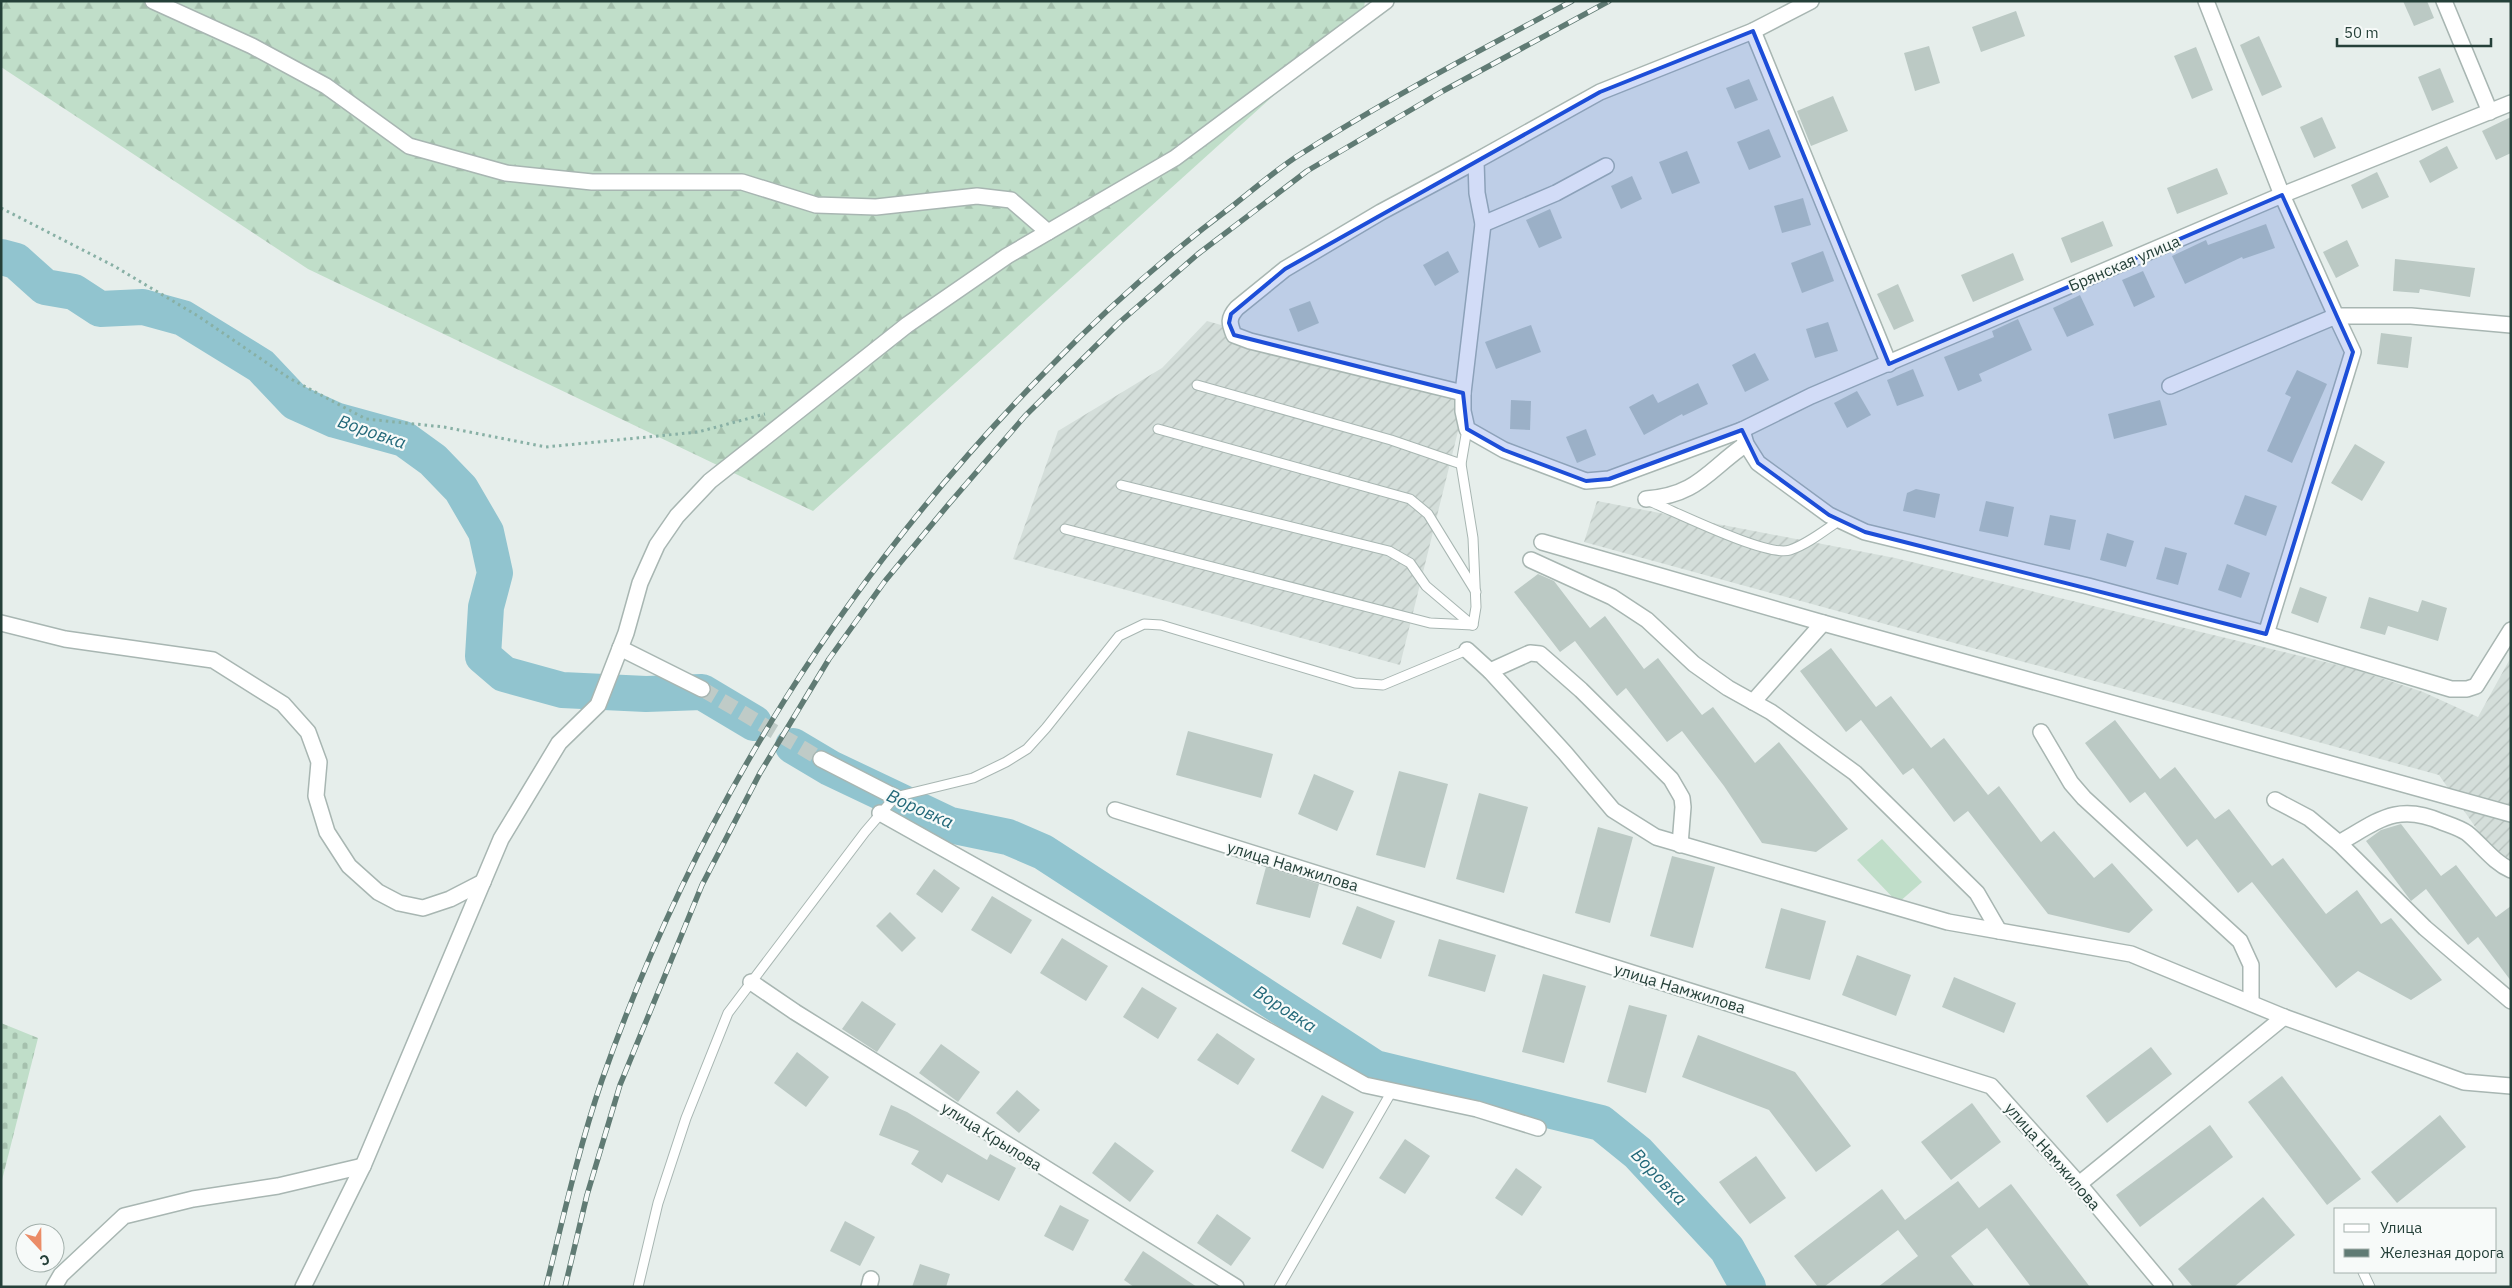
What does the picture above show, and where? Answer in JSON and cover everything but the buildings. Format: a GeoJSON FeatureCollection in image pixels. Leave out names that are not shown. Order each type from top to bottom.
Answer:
{"type":"FeatureCollection","features":[{"type":"Feature","properties":{"kind":"street"},"geometry":{"type":"LineString","coordinates":[[153,1],[252,46],[326,86],[408,146],[506,173],[592,182],[742,182],[816,205],[876,207],[977,196],[1011,200],[1048,232]]}},
{"type":"Feature","properties":{"kind":"street"},"geometry":{"type":"LineString","coordinates":[[303,1287],[363,1166],[501,839],[559,743],[598,705],[620,648],[640,583],[657,545],[677,516],[710,481],[907,325],[1007,256],[1175,158],[1386,1]]}},
{"type":"Feature","properties":{"kind":"street"},"geometry":{"type":"LineString","coordinates":[[1463,393],[1250,341],[1234,335],[1229,323],[1231,314],[1285,269],[1381,212],[1600,92],[1753,31],[1810,1]]}},
{"type":"Feature","properties":{"kind":"street"},"geometry":{"type":"LineString","coordinates":[[2206,1],[2282,195],[2353,352],[2266,634]]}},
{"type":"Feature","properties":{"kind":"street"},"geometry":{"type":"LineString","coordinates":[[2444,1],[2490,112]]}},
{"type":"Feature","properties":{"kind":"street"},"geometry":{"type":"LineString","coordinates":[[1753,31],[1889,364]]}},
{"type":"Feature","properties":{"kind":"street","name":"Брянская улица"},"geometry":{"type":"LineString","coordinates":[[1744,437],[1811,396],[2282,195],[2511,103]]}},
{"type":"Feature","properties":{"kind":"street"},"geometry":{"type":"LineString","coordinates":[[1476,161],[1476,193],[1483,224],[1463,393],[1462,410],[1467,429],[1504,450],[1586,481],[1609,479],[1744,437]]}},
{"type":"Feature","properties":{"kind":"street"},"geometry":{"type":"LineString","coordinates":[[1483,224],[1556,193],[1606,166]]}},
{"type":"Feature","properties":{"kind":"street"},"geometry":{"type":"LineString","coordinates":[[2170,386],[2336,316],[2411,316],[2511,325]]}},
{"type":"Feature","properties":{"kind":"street"},"geometry":{"type":"LineString","coordinates":[[1744,437],[1758,463],[1778,480],[1829,515],[1865,532],[2079,584],[2266,634],[2451,689],[2467,690],[2476,686],[2511,630]]}},
{"type":"Feature","properties":{"kind":"street"},"geometry":{"type":"LineString","coordinates":[[1646,500],[1667,498],[1690,489],[1744,437]]}},
{"type":"Feature","properties":{"kind":"street"},"geometry":{"type":"LineString","coordinates":[[1542,542],[1823,623],[2511,814]]}},
{"type":"Feature","properties":{"kind":"street"},"geometry":{"type":"LineString","coordinates":[[1530,560],[1612,597],[1646,620],[1694,664],[1753,702],[1855,773],[1978,893],[1999,932]]}},
{"type":"Feature","properties":{"kind":"street"},"geometry":{"type":"LineString","coordinates":[[1,623],[65,638],[213,660],[283,704],[308,732],[320,762],[316,796],[327,832],[349,866],[378,892],[399,903],[422,908],[450,899],[483,882]]}},
{"type":"Feature","properties":{"kind":"street"},"geometry":{"type":"LineString","coordinates":[[1753,702],[1823,623]]}},
{"type":"Feature","properties":{"kind":"street"},"geometry":{"type":"LineString","coordinates":[[620,648],[702,690]]}},
{"type":"Feature","properties":{"kind":"street"},"geometry":{"type":"LineString","coordinates":[[1467,650],[1565,753],[1613,810],[1656,837],[1948,922],[2131,954],[2250,1004],[2464,1082],[2511,1086]]}},
{"type":"Feature","properties":{"kind":"street"},"geometry":{"type":"LineString","coordinates":[[1490,672],[1530,653],[1540,654],[1581,690],[1671,779],[1682,798],[1680,845]]}},
{"type":"Feature","properties":{"kind":"street"},"geometry":{"type":"LineString","coordinates":[[2041,732],[2071,783],[2084,798],[2240,941],[2251,965],[2250,1004]]}},
{"type":"Feature","properties":{"kind":"street"},"geometry":{"type":"LineString","coordinates":[[821,759],[895,797]]}},
{"type":"Feature","properties":{"kind":"street"},"geometry":{"type":"LineString","coordinates":[[2276,800],[2309,818],[2339,843],[2425,928],[2511,1001]]}},
{"type":"Feature","properties":{"kind":"street","name":"улица Намжилова"},"geometry":{"type":"LineString","coordinates":[[1115,810],[1991,1086],[2079,1184],[2165,1287]]}},
{"type":"Feature","properties":{"kind":"street"},"geometry":{"type":"LineString","coordinates":[[881,812],[1365,1085],[1477,1109],[1538,1128]]}},
{"type":"Feature","properties":{"kind":"street"},"geometry":{"type":"LineString","coordinates":[[2339,843],[2392,814],[2411,812],[2432,818],[2466,832],[2490,856],[2511,870]]}},
{"type":"Feature","properties":{"kind":"street","name":"улица Крылова"},"geometry":{"type":"LineString","coordinates":[[751,982],[803,1017],[1236,1287]]}},
{"type":"Feature","properties":{"kind":"street"},"geometry":{"type":"LineString","coordinates":[[2079,1184],[2284,1017]]}},
{"type":"Feature","properties":{"kind":"street"},"geometry":{"type":"LineString","coordinates":[[54,1287],[61,1275],[124,1216],[193,1199],[278,1186],[363,1166]]}},
{"type":"Feature","properties":{"kind":"lane"},"geometry":{"type":"LineString","coordinates":[[1197,385],[1391,440],[1461,464]]}},
{"type":"Feature","properties":{"kind":"lane"},"geometry":{"type":"LineString","coordinates":[[1158,429],[1410,499],[1428,514],[1476,592]]}},
{"type":"Feature","properties":{"kind":"lane"},"geometry":{"type":"LineString","coordinates":[[1467,429],[1461,464],[1472,538],[1476,592],[1472,625]]}},
{"type":"Feature","properties":{"kind":"lane"},"geometry":{"type":"LineString","coordinates":[[1121,485],[1390,551],[1410,564],[1426,586],[1472,625]]}},
{"type":"Feature","properties":{"kind":"lane"},"geometry":{"type":"LineString","coordinates":[[1646,500],[1732,537],[1765,548],[1789,551],[1840,520]]}},
{"type":"Feature","properties":{"kind":"lane"},"geometry":{"type":"LineString","coordinates":[[1065,529],[1430,623],[1472,625]]}},
{"type":"Feature","properties":{"kind":"lane"},"geometry":{"type":"LineString","coordinates":[[638,1287],[658,1202],[686,1118],[728,1013],[881,812],[895,797],[973,778],[1006,762],[1027,748],[1046,728],[1119,636],[1144,624],[1161,625],[1355,684],[1383,685],[1467,650]]}},
{"type":"Feature","properties":{"kind":"lane"},"geometry":{"type":"LineString","coordinates":[[1279,1287],[1392,1091]]}},
{"type":"Feature","properties":{"kind":"lane"},"geometry":{"type":"LineString","coordinates":[[2363,1273],[2370,1287]]}},
{"type":"Feature","properties":{"kind":"path"},"geometry":{"type":"LineString","coordinates":[[1,208],[114,266],[198,316],[289,378],[366,419],[444,427],[546,447],[698,432],[769,412]]}},
{"type":"Feature","properties":{"kind":"highlighted area"},"geometry":{"type":"Polygon","coordinates":[[[1753,31],[1889,364],[2282,195],[2353,352],[2266,634],[1865,532],[1829,515],[1758,463],[1742,430],[1609,479],[1586,481],[1504,450],[1467,429],[1463,393],[1234,335],[1229,323],[1231,314],[1285,269],[1600,92],[1753,31]]]}},
{"type":"Feature","properties":{"kind":"shaded area"},"geometry":{"type":"Polygon","coordinates":[[[1207,321],[1467,395],[1400,665],[1013,559],[1058,431],[1162,368],[1207,321]]]}},
{"type":"Feature","properties":{"kind":"shaded area"},"geometry":{"type":"Polygon","coordinates":[[[1597,501],[1895,558],[2354,669],[2423,692],[2478,717],[2511,657],[2511,859],[2492,851],[2439,775],[1584,542],[1597,501]]]}},
{"type":"Feature","properties":{"kind":"green space"},"geometry":{"type":"Polygon","coordinates":[[[1,1],[1365,1],[1363,15],[813,511],[308,269],[1,67],[1,1]]]}},
{"type":"Feature","properties":{"kind":"green space"},"geometry":{"type":"Polygon","coordinates":[[[1882,839],[1922,882],[1898,903],[1857,860],[1882,839]]]}},
{"type":"Feature","properties":{"kind":"green space"},"geometry":{"type":"Polygon","coordinates":[[[1,1023],[38,1038],[1,1184],[1,1023]]]}},
{"type":"Feature","properties":{"kind":"waterway","name":"Воровка"},"geometry":{"type":"LineString","coordinates":[[1,257],[16,261],[45,287],[74,292],[100,309],[143,307],[183,318],[261,366],[295,402],[335,420],[404,439],[433,460],[461,489],[486,532],[495,573],[486,607],[483,656],[504,674],[562,690],[646,694],[702,692],[754,723]]}},
{"type":"Feature","properties":{"kind":"waterway","name":"Воровка"},"geometry":{"type":"LineString","coordinates":[[793,746],[830,768],[950,825],[1008,837],[1043,852],[1375,1068],[1601,1123],[1638,1153],[1727,1249],[1748,1287]]}},
{"type":"Feature","properties":{"kind":"tunnel"},"geometry":{"type":"LineString","coordinates":[[702,689],[821,759]]}},
{"type":"Feature","properties":{"kind":"railway"},"geometry":{"type":"LineString","coordinates":[[546,1287],[579,1157],[602,1080],[640,979],[684,883],[732,789],[785,699],[844,612],[907,528],[975,447],[1049,368],[1116,303],[1186,242],[1296,157],[1432,76],[1572,1]]}},
{"type":"Feature","properties":{"kind":"railway"},"geometry":{"type":"LineString","coordinates":[[565,1287],[587,1195],[620,1085],[702,885],[760,773],[829,659],[885,581],[1025,416],[1120,322],[1198,254],[1307,171],[1443,91],[1609,1]]}}]}
